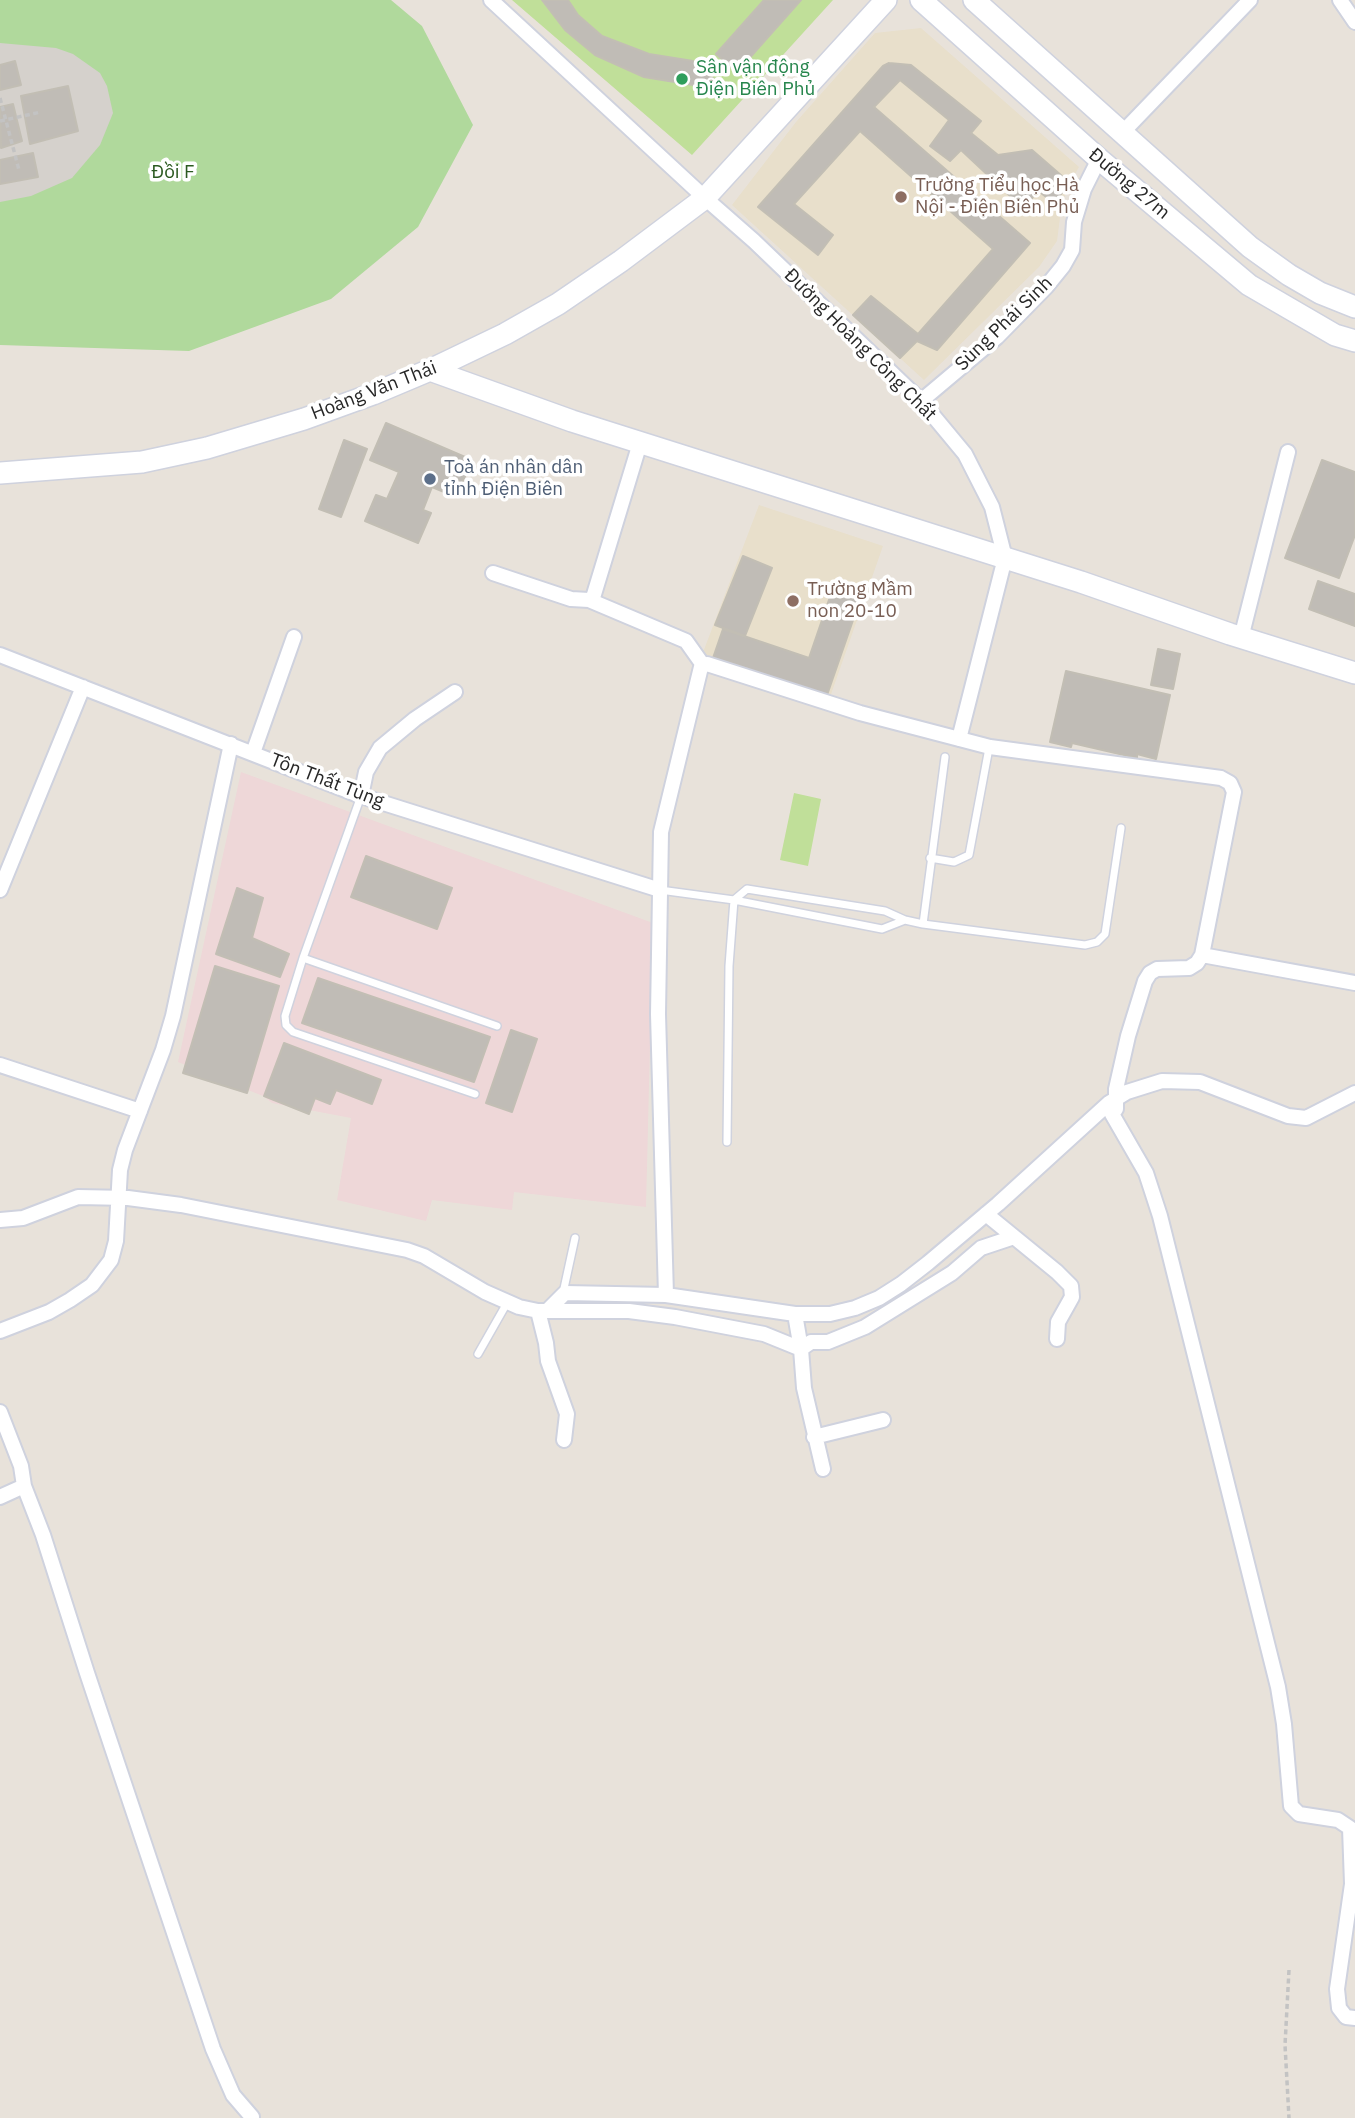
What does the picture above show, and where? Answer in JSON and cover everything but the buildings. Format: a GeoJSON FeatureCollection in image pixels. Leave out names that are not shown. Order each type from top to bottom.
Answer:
{"type":"FeatureCollection","features":[{"type":"Feature","properties":{"kind":"street","name":"Đường Hoàng Công Chất"},"geometry":{"type":"LineString","coordinates":[[491,0],[754,241],[921,401],[965,454],[992,507],[1005,558]]}},
{"type":"Feature","properties":{"kind":"street","name":"Hoàng Văn Thái"},"geometry":{"type":"LineString","coordinates":[[0,473],[142,462],[207,447],[304,419],[430,370],[505,334],[621,261],[705,198],[886,0]]}},
{"type":"Feature","properties":{"kind":"street","name":"Đường 27m"},"geometry":{"type":"LineString","coordinates":[[920,0],[1099,159],[1249,285],[1335,335],[1355,341]]}},
{"type":"Feature","properties":{"kind":"street","name":"Đường 27m"},"geometry":{"type":"LineString","coordinates":[[974,0],[1250,247],[1320,293],[1355,307]]}},
{"type":"Feature","properties":{"kind":"street"},"geometry":{"type":"LineString","coordinates":[[1099,159],[1250,0]]}},
{"type":"Feature","properties":{"kind":"street"},"geometry":{"type":"LineString","coordinates":[[1340,0],[1355,22]]}},
{"type":"Feature","properties":{"kind":"street"},"geometry":{"type":"LineString","coordinates":[[1018,86],[1040,60]]}},
{"type":"Feature","properties":{"kind":"street","name":"Sùng Phái Sinh"},"geometry":{"type":"LineString","coordinates":[[921,401],[996,337],[1063,266],[1072,250],[1074,222],[1084,190],[1099,159]]}},
{"type":"Feature","properties":{"kind":"street"},"geometry":{"type":"LineString","coordinates":[[430,370],[572,421],[1081,582],[1241,638],[1355,673]]}},
{"type":"Feature","properties":{"kind":"street"},"geometry":{"type":"LineString","coordinates":[[592,601],[640,443]]}},
{"type":"Feature","properties":{"kind":"street"},"geometry":{"type":"LineString","coordinates":[[1241,638],[1288,452]]}},
{"type":"Feature","properties":{"kind":"street"},"geometry":{"type":"LineString","coordinates":[[959,738],[1005,558]]}},
{"type":"Feature","properties":{"kind":"street"},"geometry":{"type":"LineString","coordinates":[[493,573],[571,599],[592,601],[686,641],[704,666]]}},
{"type":"Feature","properties":{"kind":"street"},"geometry":{"type":"LineString","coordinates":[[253,753],[294,637]]}},
{"type":"Feature","properties":{"kind":"street","name":"Tôn Thất Tùng"},"geometry":{"type":"LineString","coordinates":[[0,654],[360,796],[660,890]]}},
{"type":"Feature","properties":{"kind":"street"},"geometry":{"type":"LineString","coordinates":[[666,1295],[658,1014],[661,832],[699,669],[707,664],[860,713],[989,747],[1220,778],[1230,783],[1234,792],[1202,956],[1189,968],[1157,969],[1150,973],[1128,1036],[1115,1100],[1116,1109],[1112,1114],[1146,1173],[1160,1216],[1278,1688],[1291,1806],[1299,1814],[1349,1822],[1352,1884],[1337,1989],[1339,2008],[1346,2017],[1355,2018]]}},
{"type":"Feature","properties":{"kind":"street"},"geometry":{"type":"LineString","coordinates":[[0,890],[83,687]]}},
{"type":"Feature","properties":{"kind":"street"},"geometry":{"type":"LineString","coordinates":[[360,796],[366,772],[380,748],[415,719],[455,692]]}},
{"type":"Feature","properties":{"kind":"street"},"geometry":{"type":"LineString","coordinates":[[0,1331],[49,1312],[70,1300],[97,1279],[111,1260],[116,1241],[120,1170],[173,1016],[231,744]]}},
{"type":"Feature","properties":{"kind":"street"},"geometry":{"type":"LineString","coordinates":[[1202,956],[1355,983]]}},
{"type":"Feature","properties":{"kind":"street"},"geometry":{"type":"LineString","coordinates":[[0,1065],[140,1111]]}},
{"type":"Feature","properties":{"kind":"street"},"geometry":{"type":"LineString","coordinates":[[542,1311],[563,1294],[666,1295],[795,1314],[830,1314],[855,1308],[879,1298],[901,1283],[986,1214],[1127,1092],[1162,1081],[1200,1082],[1288,1116],[1306,1118],[1355,1093]]}},
{"type":"Feature","properties":{"kind":"street"},"geometry":{"type":"LineString","coordinates":[[0,1220],[23,1218],[78,1197],[118,1198],[181,1205],[407,1250],[424,1256],[507,1303],[542,1311],[629,1311],[675,1317],[764,1334],[801,1349]]}},
{"type":"Feature","properties":{"kind":"street"},"geometry":{"type":"LineString","coordinates":[[986,1214],[1058,1272],[1071,1286],[1072,1297],[1058,1322],[1057,1339]]}},
{"type":"Feature","properties":{"kind":"street"},"geometry":{"type":"LineString","coordinates":[[801,1349],[811,1342],[840,1339],[865,1327],[952,1273],[981,1248],[1014,1237]]}},
{"type":"Feature","properties":{"kind":"street"},"geometry":{"type":"LineString","coordinates":[[542,1311],[548,1361],[567,1414],[564,1440]]}},
{"type":"Feature","properties":{"kind":"street"},"geometry":{"type":"LineString","coordinates":[[795,1314],[804,1388],[822,1469]]}},
{"type":"Feature","properties":{"kind":"street"},"geometry":{"type":"LineString","coordinates":[[0,1412],[21,1466],[24,1486],[47,1545],[213,2049],[233,2095],[252,2117]]}},
{"type":"Feature","properties":{"kind":"street"},"geometry":{"type":"LineString","coordinates":[[814,1437],[883,1420]]}},
{"type":"Feature","properties":{"kind":"street"},"geometry":{"type":"LineString","coordinates":[[0,1497],[24,1486]]}},
{"type":"Feature","properties":{"kind":"lane"},"geometry":{"type":"LineString","coordinates":[[930,859],[954,862],[969,855],[989,747]]}},
{"type":"Feature","properties":{"kind":"lane"},"geometry":{"type":"LineString","coordinates":[[923,924],[945,757]]}},
{"type":"Feature","properties":{"kind":"lane"},"geometry":{"type":"LineString","coordinates":[[360,796],[303,958],[285,1016],[286,1025],[293,1032],[475,1094]]}},
{"type":"Feature","properties":{"kind":"lane"},"geometry":{"type":"LineString","coordinates":[[727,1142],[729,966],[734,900],[747,889],[885,911],[923,924],[1085,945],[1097,943],[1105,934],[1121,828]]}},
{"type":"Feature","properties":{"kind":"lane"},"geometry":{"type":"LineString","coordinates":[[660,890],[734,900],[882,929],[905,920]]}},
{"type":"Feature","properties":{"kind":"lane"},"geometry":{"type":"LineString","coordinates":[[303,958],[497,1026]]}},
{"type":"Feature","properties":{"kind":"lane"},"geometry":{"type":"LineString","coordinates":[[563,1294],[575,1238]]}},
{"type":"Feature","properties":{"kind":"lane"},"geometry":{"type":"LineString","coordinates":[[478,1354],[507,1303]]}},
{"type":"Feature","properties":{"kind":"path"},"geometry":{"type":"LineString","coordinates":[[0,98],[19,170]]}},
{"type":"Feature","properties":{"kind":"path"},"geometry":{"type":"LineString","coordinates":[[0,121],[41,111]]}},
{"type":"Feature","properties":{"kind":"path"},"geometry":{"type":"LineString","coordinates":[[1289,1970],[1285,2045],[1289,2118]]}},
{"type":"Feature","properties":{"kind":"shaded area","name":"Trường Tiểu học Hà Nội - Điện Biên Phủ"},"geometry":{"type":"Polygon","coordinates":[[[921,28],[1079,167],[1067,188],[1057,241],[1039,267],[924,380],[732,205],[796,122],[875,33],[921,28]]]}},
{"type":"Feature","properties":{"kind":"shaded area"},"geometry":{"type":"Polygon","coordinates":[[[0,43],[56,48],[73,54],[100,73],[107,86],[113,113],[100,145],[72,178],[31,196],[0,202],[0,43]]]}},
{"type":"Feature","properties":{"kind":"shaded area","name":"Trường Mầm non 20-10"},"geometry":{"type":"Polygon","coordinates":[[[759,505],[883,546],[829,700],[702,655],[759,505]]]}},
{"type":"Feature","properties":{"kind":"shaded area"},"geometry":{"type":"Polygon","coordinates":[[[241,772],[653,923],[646,1207],[514,1192],[512,1210],[432,1200],[426,1221],[337,1200],[351,1118],[272,1103],[263,1096],[178,1062],[241,772]]]}},
{"type":"Feature","properties":{"kind":"green space","name":"Đồi F"},"geometry":{"type":"Polygon","coordinates":[[[0,0],[391,0],[422,26],[473,125],[418,227],[331,299],[189,351],[0,345],[0,0]]]}},
{"type":"Feature","properties":{"kind":"green space","name":"Sân vận động Điện Biên Phủ"},"geometry":{"type":"Polygon","coordinates":[[[512,0],[833,0],[692,155],[512,0]]]}},
{"type":"Feature","properties":{"kind":"green space"},"geometry":{"type":"Polygon","coordinates":[[[794,793],[821,799],[808,866],[780,860],[794,793]]]}},
{"type":"Feature","properties":{"kind":"place","name":"Sân vận động Điện Biên Phủ"},"geometry":{"type":"Point","coordinates":[682,79]}},
{"type":"Feature","properties":{"kind":"place","name":"Trường Tiểu học Hà Nội - Điện Biên Phủ"},"geometry":{"type":"Point","coordinates":[901,197]}},
{"type":"Feature","properties":{"kind":"place","name":"Toà án nhân dân tỉnh Điện Biên"},"geometry":{"type":"Point","coordinates":[430,479]}},
{"type":"Feature","properties":{"kind":"place","name":"Trường Mầm non 20-10"},"geometry":{"type":"Point","coordinates":[793,601]}}]}
